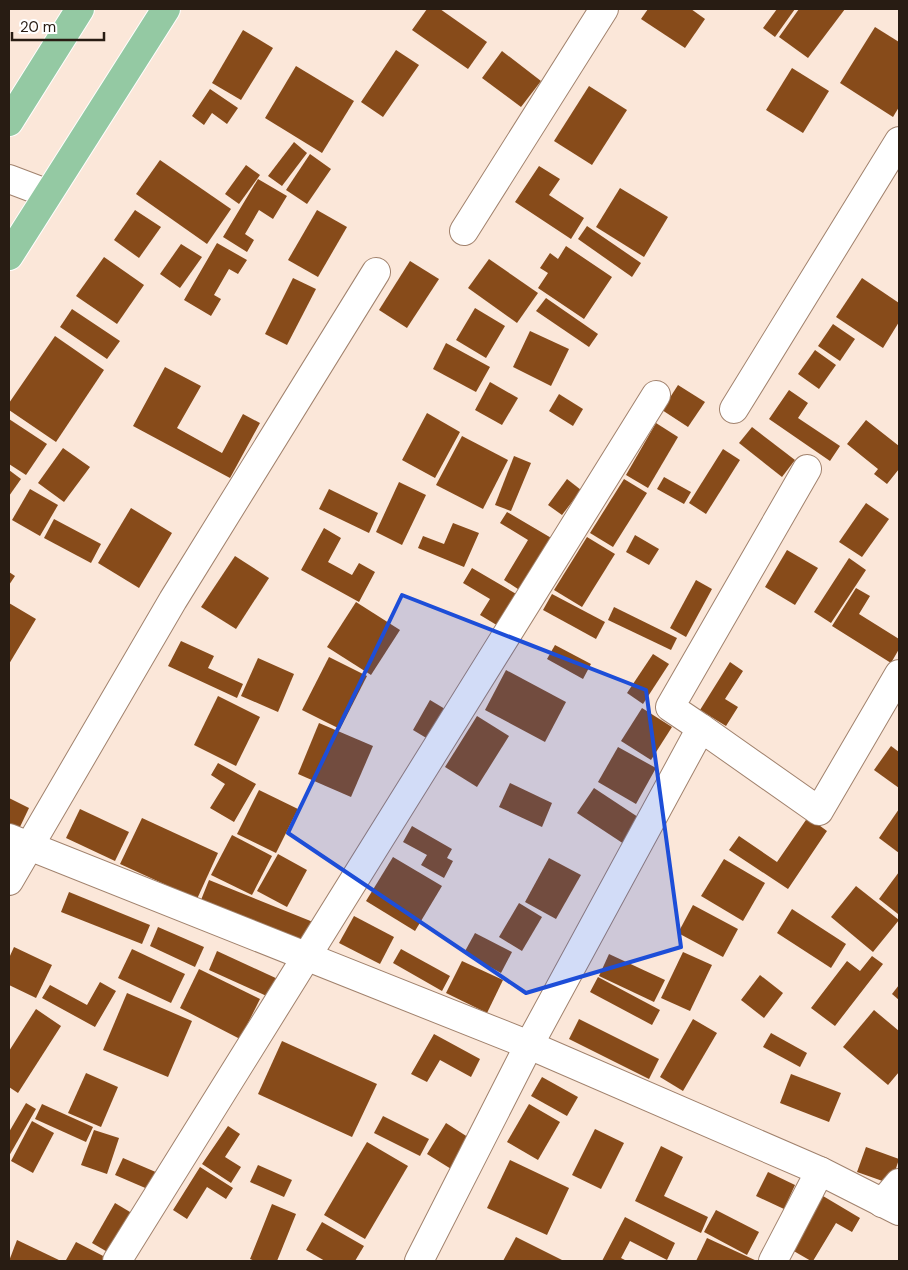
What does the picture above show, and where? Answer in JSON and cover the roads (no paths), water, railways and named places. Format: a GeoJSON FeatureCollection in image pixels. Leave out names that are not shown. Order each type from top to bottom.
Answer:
{"type":"FeatureCollection","features":[{"type":"Feature","properties":{"kind":"main road"},"geometry":{"type":"LineString","coordinates":[[9,122],[80,9]]}},
{"type":"Feature","properties":{"kind":"main road"},"geometry":{"type":"LineString","coordinates":[[9,256],[46,194],[166,9]]}},
{"type":"Feature","properties":{"kind":"street"},"geometry":{"type":"LineString","coordinates":[[464,231],[604,9]]}},
{"type":"Feature","properties":{"kind":"street"},"geometry":{"type":"LineString","coordinates":[[734,409],[899,141]]}},
{"type":"Feature","properties":{"kind":"street"},"geometry":{"type":"LineString","coordinates":[[9,179],[46,194]]}},
{"type":"Feature","properties":{"kind":"street"},"geometry":{"type":"LineString","coordinates":[[9,881],[20,842],[173,600],[376,272]]}},
{"type":"Feature","properties":{"kind":"street"},"geometry":{"type":"LineString","coordinates":[[118,1261],[656,395]]}},
{"type":"Feature","properties":{"kind":"street"},"geometry":{"type":"LineString","coordinates":[[807,469],[670,707],[819,810],[899,674]]}},
{"type":"Feature","properties":{"kind":"street"},"geometry":{"type":"LineString","coordinates":[[419,1261],[530,1045],[701,728]]}},
{"type":"Feature","properties":{"kind":"street"},"geometry":{"type":"LineString","coordinates":[[20,842],[530,1045],[820,1171],[893,1199]]}},
{"type":"Feature","properties":{"kind":"street"},"geometry":{"type":"LineString","coordinates":[[773,1261],[820,1171]]}}]}
